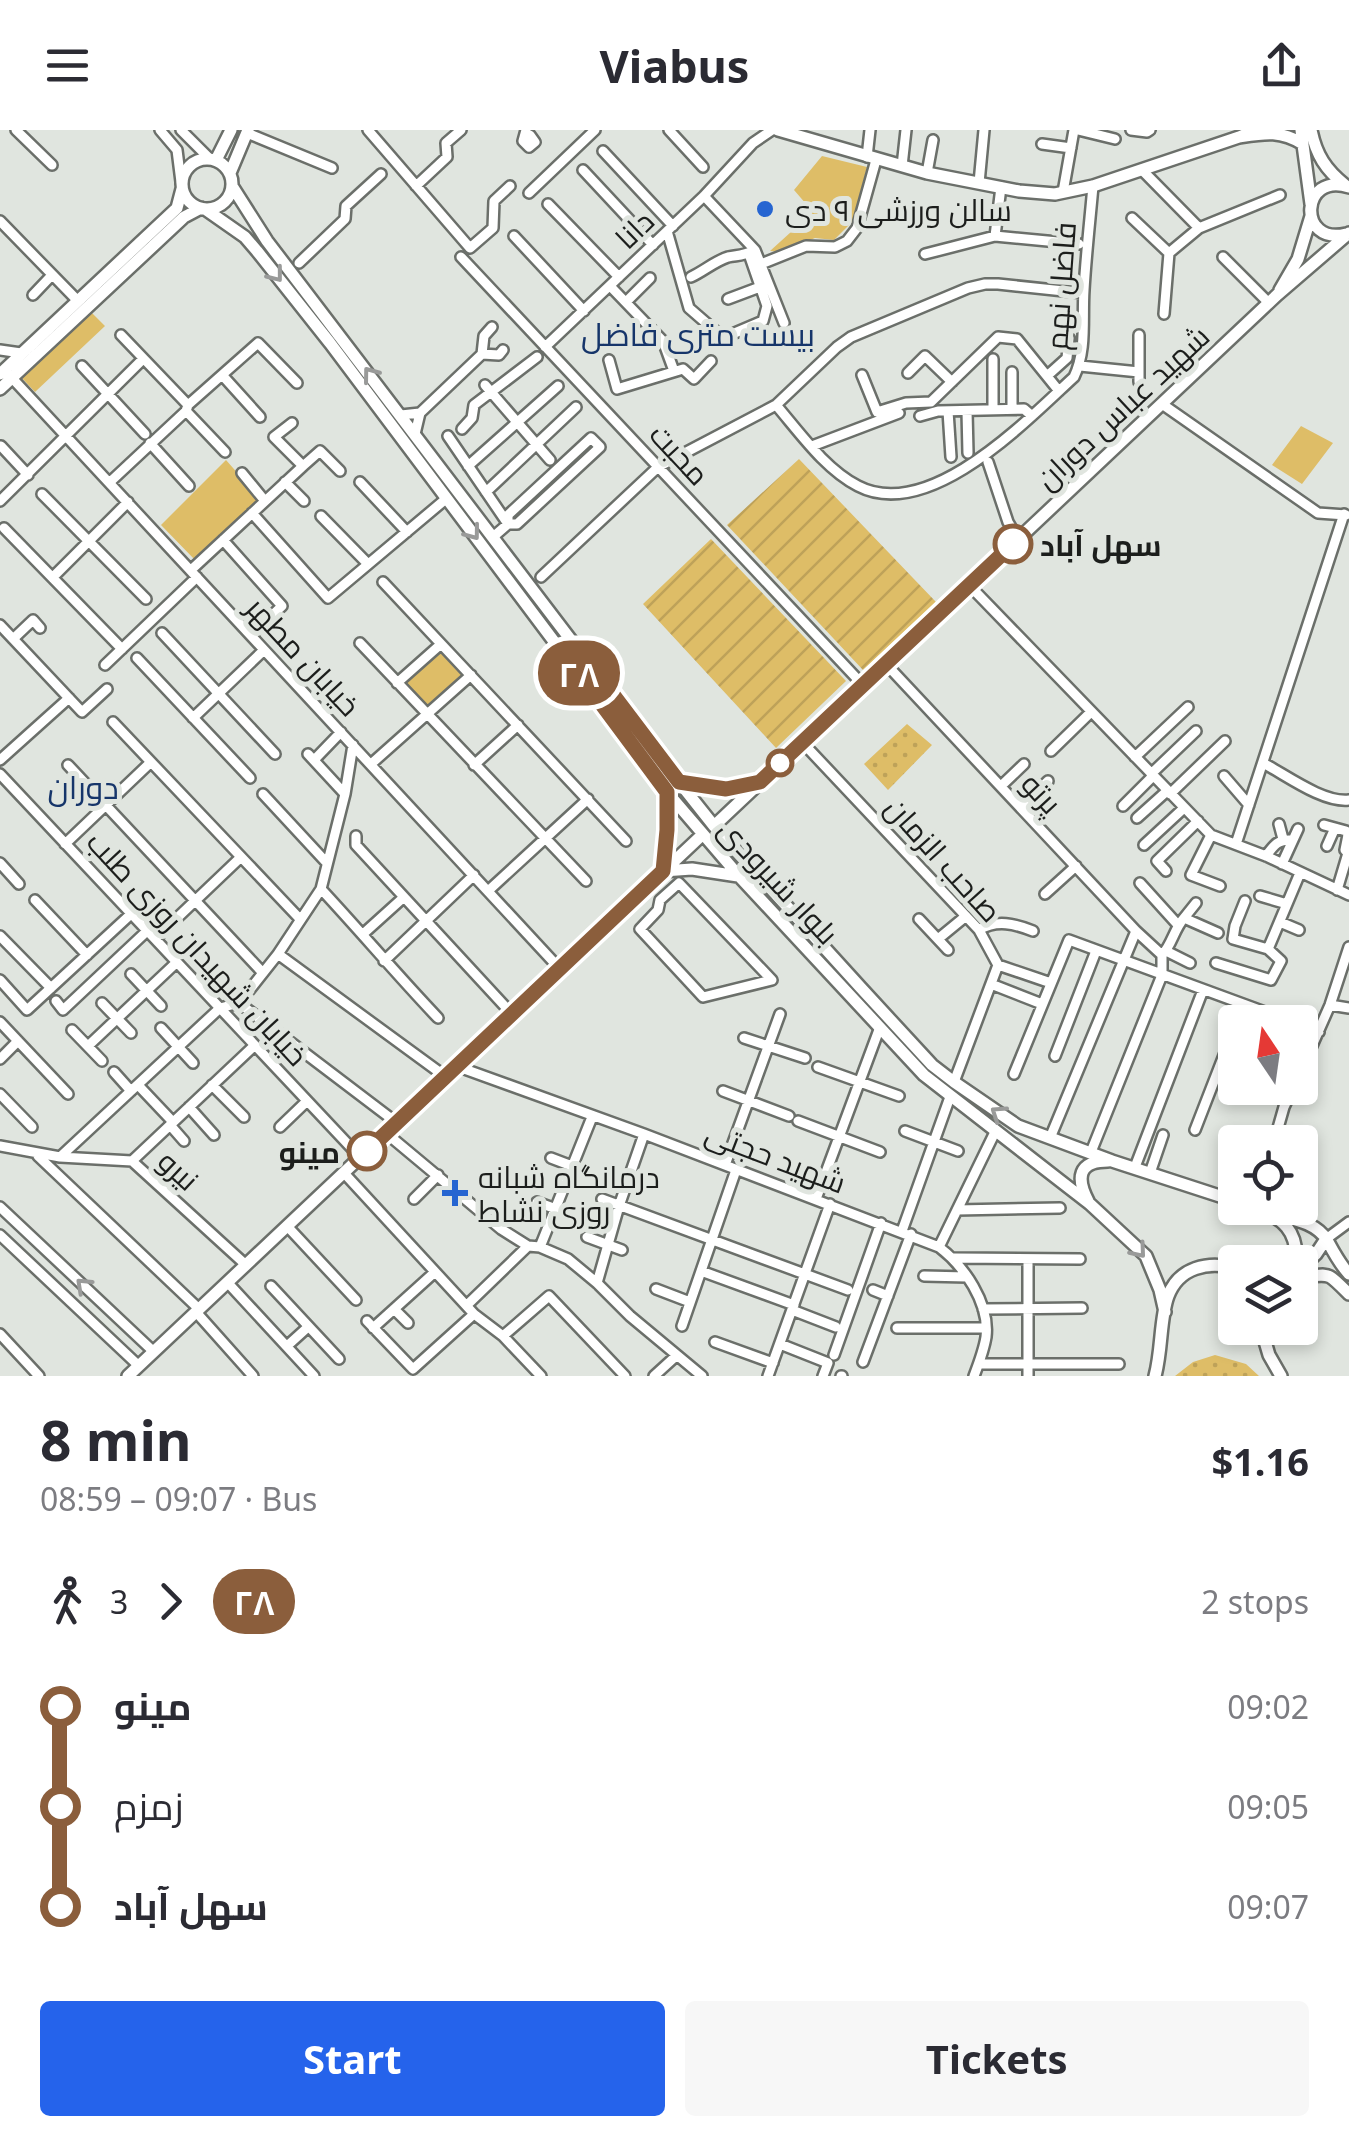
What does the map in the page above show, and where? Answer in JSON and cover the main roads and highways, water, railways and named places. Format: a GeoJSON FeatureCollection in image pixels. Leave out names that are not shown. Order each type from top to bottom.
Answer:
{"type":"FeatureCollection","features":[{"type":"Feature","properties":{"kind":"main road"},"geometry":{"type":"LineString","coordinates":[[775,130],[927,173],[1019,191],[1063,192],[1093,186],[1256,130]]}},
{"type":"Feature","properties":{"kind":"main road"},"geometry":{"type":"LineString","coordinates":[[1301,130],[1310,210],[1320,230],[1328,235],[1349,233]]}},
{"type":"Feature","properties":{"kind":"main road"},"geometry":{"type":"LineString","coordinates":[[1312,130],[1328,172],[1347,186]]}},
{"type":"Feature","properties":{"kind":"main road"},"geometry":{"type":"LineString","coordinates":[[1239,138],[1280,131],[1302,144]]}},
{"type":"Feature","properties":{"kind":"main road"},"geometry":{"type":"LineString","coordinates":[[229,135],[232,146],[246,136]]}},
{"type":"Feature","properties":{"kind":"main road"},"geometry":{"type":"LineString","coordinates":[[212,159],[229,135]]}},
{"type":"Feature","properties":{"kind":"main road"},"geometry":{"type":"LineString","coordinates":[[6,376],[184,216],[224,203],[246,136]]}},
{"type":"Feature","properties":{"kind":"main road"},"geometry":{"type":"LineString","coordinates":[[0,389],[22,354],[177,208],[187,168],[193,162],[212,159],[224,165],[231,179]]}},
{"type":"Feature","properties":{"kind":"main road","name":"بلوار شیرودی"},"geometry":{"type":"LineString","coordinates":[[231,179],[267,241],[714,826],[924,1075],[1090,1204],[1146,1256],[1165,1312]]}},
{"type":"Feature","properties":{"kind":"main road"},"geometry":{"type":"LineString","coordinates":[[182,186],[188,200],[203,209]]}},
{"type":"Feature","properties":{"kind":"main road"},"geometry":{"type":"LineString","coordinates":[[1273,299],[1298,259],[1310,210],[1322,188],[1347,186]]}},
{"type":"Feature","properties":{"kind":"main road","name":"بلوار شیرودی"},"geometry":{"type":"LineString","coordinates":[[203,209],[245,237],[257,251],[702,834],[856,992],[932,1065],[1000,1116],[1112,1161],[1218,1196]]}},
{"type":"Feature","properties":{"kind":"main road","name":"شهید عباس دوران"},"geometry":{"type":"LineString","coordinates":[[714,826],[1273,299],[1349,233]]}},
{"type":"Feature","properties":{"kind":"main road"},"geometry":{"type":"LineString","coordinates":[[562,651],[573,642]]}},
{"type":"Feature","properties":{"kind":"main road"},"geometry":{"type":"LineString","coordinates":[[679,782],[726,789],[760,782]]}},
{"type":"Feature","properties":{"kind":"main road"},"geometry":{"type":"LineString","coordinates":[[663,871],[667,792]]}},
{"type":"Feature","properties":{"kind":"main road"},"geometry":{"type":"LineString","coordinates":[[726,839],[724,825],[728,812]]}},
{"type":"Feature","properties":{"kind":"main road"},"geometry":{"type":"LineString","coordinates":[[135,1372],[702,834]]}},
{"type":"Feature","properties":{"kind":"main road"},"geometry":{"type":"LineString","coordinates":[[663,871],[739,876]]}},
{"type":"Feature","properties":{"kind":"main road"},"geometry":{"type":"LineString","coordinates":[[1090,1204],[1081,1188],[1080,1175],[1096,1161],[1112,1161]]}},
{"type":"Feature","properties":{"kind":"main road"},"geometry":{"type":"LineString","coordinates":[[1310,1225],[1326,1239],[1349,1274]]}},
{"type":"Feature","properties":{"kind":"main road"},"geometry":{"type":"LineString","coordinates":[[1318,1251],[1326,1239]]}},
{"type":"Feature","properties":{"kind":"main road"},"geometry":{"type":"LineString","coordinates":[[1337,1261],[1328,1258],[1323,1262],[1325,1272],[1349,1294]]}},
{"type":"Feature","properties":{"kind":"main road"},"geometry":{"type":"LineString","coordinates":[[1155,1376],[1168,1296],[1188,1271],[1218,1264]]}},
{"type":"Feature","properties":{"kind":"main road"},"geometry":{"type":"LineString","coordinates":[[1318,1274],[1333,1278]]}},
{"type":"Feature","properties":{"kind":"main road"},"geometry":{"type":"LineString","coordinates":[[1266,1345],[1280,1376]]}},
{"type":"Feature","properties":{"kind":"place","name":"سالن ورزشی ۹ دی"},"geometry":{"type":"Point","coordinates":[765,209]}},
{"type":"Feature","properties":{"kind":"place","name":"سهل آباد"},"geometry":{"type":"Point","coordinates":[1013,544]}},
{"type":"Feature","properties":{"kind":"place","name":"مینو"},"geometry":{"type":"Point","coordinates":[367,1151]}},
{"type":"Feature","properties":{"kind":"place","name":"درمانگاه شبانه روزی نشاط"},"geometry":{"type":"Point","coordinates":[455,1193]}},
{"type":"Feature","properties":{"kind":"district","name":"بیست متری فاضل"},"geometry":{"type":"Point","coordinates":[698,333]}},
{"type":"Feature","properties":{"kind":"district","name":"دوران"},"geometry":{"type":"Point","coordinates":[83,786]}}]}
